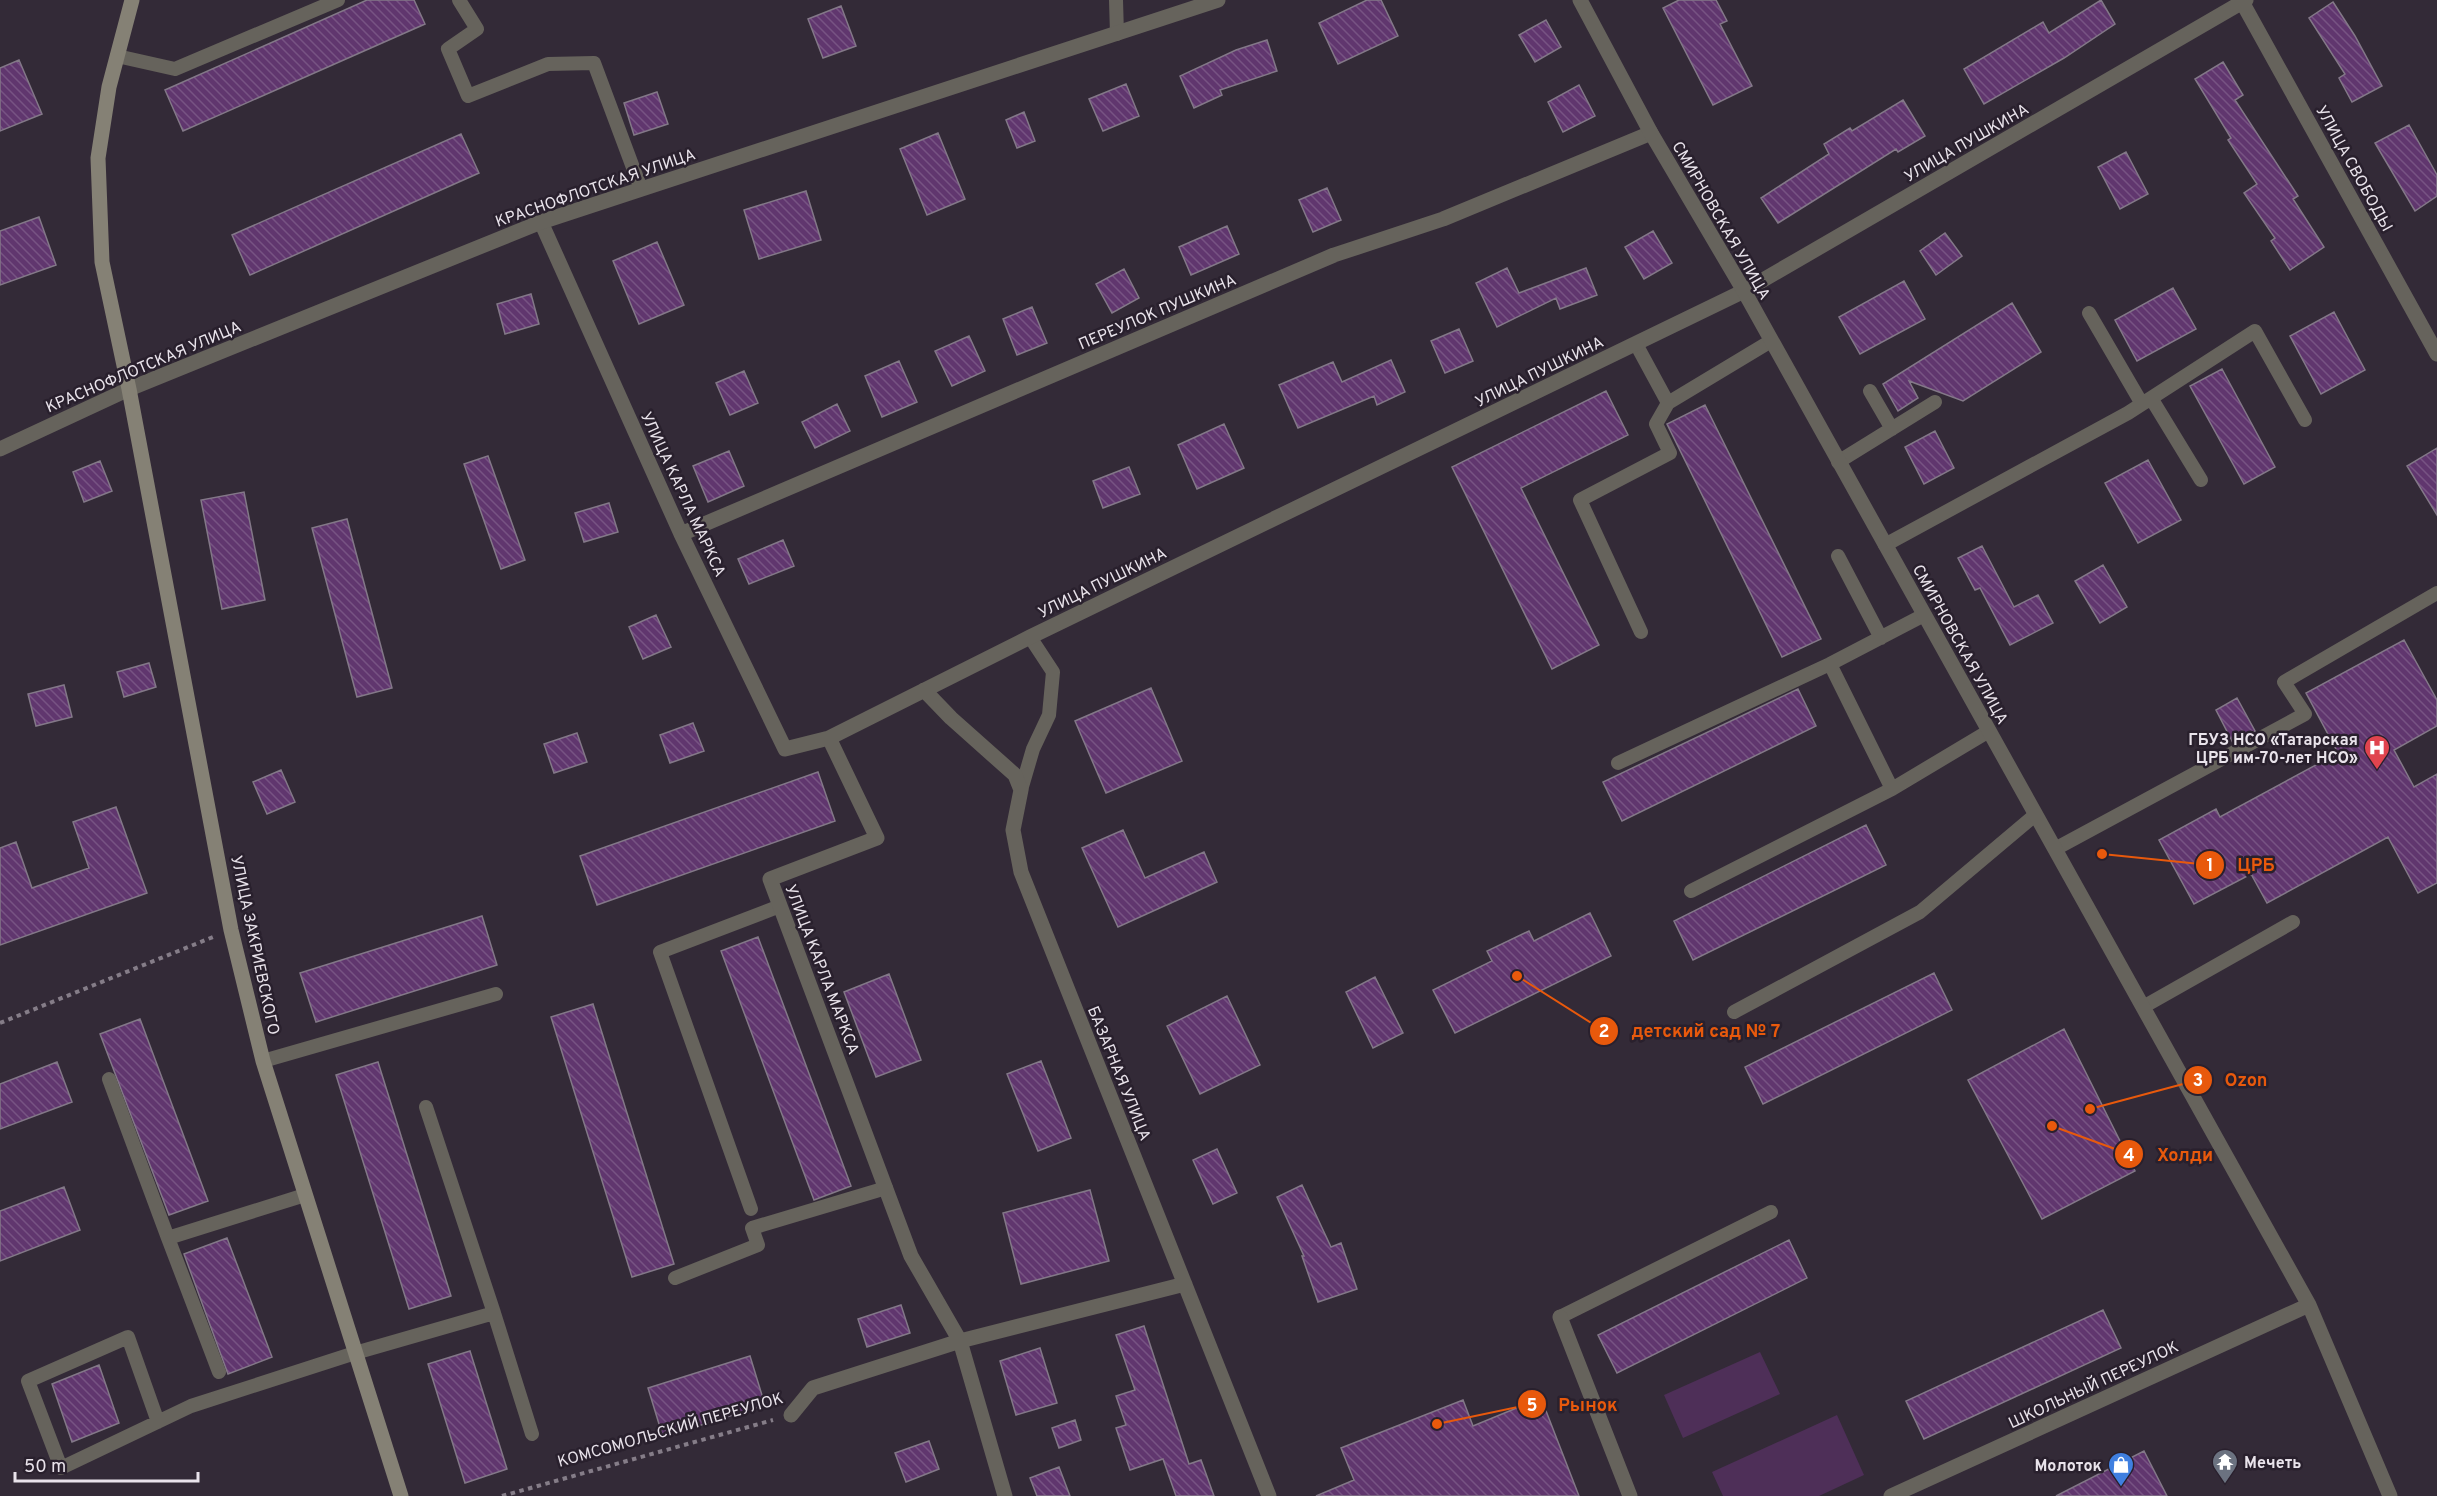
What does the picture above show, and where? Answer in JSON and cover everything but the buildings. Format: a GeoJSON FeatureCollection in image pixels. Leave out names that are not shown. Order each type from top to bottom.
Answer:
{"type":"FeatureCollection","features":[{"type":"Feature","properties":{"kind":"main road","name":"УЛИЦА ЗАКРИЕВСКОГО"},"geometry":{"type":"LineString","coordinates":[[132,0],[109,87],[98,158],[102,262],[129,389],[231,930],[263,1061],[401,1496]]}},
{"type":"Feature","properties":{"kind":"street","name":"КРАСНОФЛОТСКАЯ УЛИЦА"},"geometry":{"type":"LineString","coordinates":[[0,449],[129,389],[540,222],[1218,0]]}},
{"type":"Feature","properties":{"kind":"street","name":"СМИРНОВСКАЯ УЛИЦА"},"geometry":{"type":"LineString","coordinates":[[1580,0],[1651,133],[1744,291],[2309,1305],[2390,1496]]}},
{"type":"Feature","properties":{"kind":"street","name":"УЛИЦА ПУШКИНА"},"geometry":{"type":"LineString","coordinates":[[829,738],[1030,637],[1744,291],[2243,1]]}},
{"type":"Feature","properties":{"kind":"street","name":"УЛИЦА СВОБОДЫ"},"geometry":{"type":"LineString","coordinates":[[2243,1],[2437,354]]}},
{"type":"Feature","properties":{"kind":"street","name":"ПЕРЕУЛОК ПУШКИНА"},"geometry":{"type":"LineString","coordinates":[[681,534],[1334,255],[1443,219],[1651,133]]}},
{"type":"Feature","properties":{"kind":"street","name":"УЛИЦА КАРЛА МАРКСА"},"geometry":{"type":"LineString","coordinates":[[540,222],[681,534],[784,749],[829,738],[877,838],[770,879],[911,1256],[960,1341],[1005,1496]]}},
{"type":"Feature","properties":{"kind":"street"},"geometry":{"type":"LineString","coordinates":[[924,690],[981,746],[1015,775],[1021,790]]}},
{"type":"Feature","properties":{"kind":"street","name":"БАЗАРНАЯ УЛИЦА"},"geometry":{"type":"LineString","coordinates":[[1021,790],[1013,830],[1021,872],[1269,1496]]}},
{"type":"Feature","properties":{"kind":"street","name":"КОМСОМОЛЬСКИЙ ПЕРЕУЛОК"},"geometry":{"type":"LineString","coordinates":[[791,1415],[813,1388],[960,1341],[1185,1284]]}},
{"type":"Feature","properties":{"kind":"street","name":"ШКОЛЬНЫЙ ПЕРЕУЛОК"},"geometry":{"type":"LineString","coordinates":[[1892,1496],[2309,1305]]}},
{"type":"Feature","properties":{"kind":"street"},"geometry":{"type":"LineString","coordinates":[[1560,1317],[1630,1496]]}},
{"type":"Feature","properties":{"kind":"lane"},"geometry":{"type":"LineString","coordinates":[[117,56],[175,69],[338,0]]}},
{"type":"Feature","properties":{"kind":"lane"},"geometry":{"type":"LineString","coordinates":[[459,0],[477,29],[448,49],[468,96],[548,64],[594,63],[641,189]]}},
{"type":"Feature","properties":{"kind":"lane"},"geometry":{"type":"LineString","coordinates":[[1116,0],[1118,34]]}},
{"type":"Feature","properties":{"kind":"lane"},"geometry":{"type":"LineString","coordinates":[[2089,313],[2201,480]]}},
{"type":"Feature","properties":{"kind":"lane"},"geometry":{"type":"LineString","coordinates":[[1885,545],[2147,401],[2254,331],[2305,420]]}},
{"type":"Feature","properties":{"kind":"lane"},"geometry":{"type":"LineString","coordinates":[[1641,632],[1580,500],[1670,453],[1656,424],[1668,403],[1771,341]]}},
{"type":"Feature","properties":{"kind":"lane"},"geometry":{"type":"LineString","coordinates":[[1636,344],[1668,403]]}},
{"type":"Feature","properties":{"kind":"lane"},"geometry":{"type":"LineString","coordinates":[[1870,391],[1892,429]]}},
{"type":"Feature","properties":{"kind":"lane"},"geometry":{"type":"LineString","coordinates":[[1838,462],[1935,402]]}},
{"type":"Feature","properties":{"kind":"lane"},"geometry":{"type":"LineString","coordinates":[[1838,556],[1881,638]]}},
{"type":"Feature","properties":{"kind":"lane"},"geometry":{"type":"LineString","coordinates":[[2055,849],[2305,714],[2284,682],[2437,593]]}},
{"type":"Feature","properties":{"kind":"lane"},"geometry":{"type":"LineString","coordinates":[[1618,763],[1830,664],[1924,615]]}},
{"type":"Feature","properties":{"kind":"lane"},"geometry":{"type":"LineString","coordinates":[[1021,790],[1033,750],[1049,715],[1053,672],[1030,637]]}},
{"type":"Feature","properties":{"kind":"lane"},"geometry":{"type":"LineString","coordinates":[[1830,664],[1892,789]]}},
{"type":"Feature","properties":{"kind":"lane"},"geometry":{"type":"LineString","coordinates":[[1691,891],[1892,789],[1989,732]]}},
{"type":"Feature","properties":{"kind":"lane"},"geometry":{"type":"LineString","coordinates":[[1734,1012],[1920,912],[2036,815]]}},
{"type":"Feature","properties":{"kind":"lane"},"geometry":{"type":"LineString","coordinates":[[751,1209],[660,952],[780,906]]}},
{"type":"Feature","properties":{"kind":"lane"},"geometry":{"type":"LineString","coordinates":[[2143,1007],[2293,922]]}},
{"type":"Feature","properties":{"kind":"lane"},"geometry":{"type":"LineString","coordinates":[[263,1061],[496,994]]}},
{"type":"Feature","properties":{"kind":"lane"},"geometry":{"type":"LineString","coordinates":[[109,1079],[219,1372]]}},
{"type":"Feature","properties":{"kind":"lane"},"geometry":{"type":"LineString","coordinates":[[426,1107],[532,1434]]}},
{"type":"Feature","properties":{"kind":"lane"},"geometry":{"type":"LineString","coordinates":[[675,1278],[758,1245],[752,1228],[886,1188]]}},
{"type":"Feature","properties":{"kind":"lane"},"geometry":{"type":"LineString","coordinates":[[168,1238],[305,1195]]}},
{"type":"Feature","properties":{"kind":"lane"},"geometry":{"type":"LineString","coordinates":[[1560,1317],[1771,1212]]}},
{"type":"Feature","properties":{"kind":"lane"},"geometry":{"type":"LineString","coordinates":[[158,1422],[128,1337],[28,1381],[61,1468],[158,1422],[191,1406],[354,1353],[494,1313]]}},
{"type":"Feature","properties":{"kind":"path"},"geometry":{"type":"LineString","coordinates":[[0,1023],[231,930]]}},
{"type":"Feature","properties":{"kind":"path","name":"КОМСОМОЛЬСКИЙ ПЕРЕУЛОК"},"geometry":{"type":"LineString","coordinates":[[502,1496],[791,1415]]}},
{"type":"Feature","properties":{"kind":"shaded area"},"geometry":{"type":"Polygon","coordinates":[[[1760,1352],[1780,1394],[1683,1438],[1664,1395],[1760,1352]]]}},
{"type":"Feature","properties":{"kind":"shaded area"},"geometry":{"type":"Polygon","coordinates":[[[1837,1415],[1864,1475],[1819,1496],[1723,1496],[1712,1472],[1837,1415]]]}},
{"type":"Feature","properties":{"kind":"place","name":"ГБУЗ НСО «Татарская ЦРБ им-70-лет НСО»"},"geometry":{"type":"Point","coordinates":[2377,771]}},
{"type":"Feature","properties":{"kind":"place","name":"ЦРБ"},"geometry":{"type":"Point","coordinates":[2102,854]}},
{"type":"Feature","properties":{"kind":"place","name":"детский сад № 7"},"geometry":{"type":"Point","coordinates":[1517,976]}},
{"type":"Feature","properties":{"kind":"place","name":"Ozon"},"geometry":{"type":"Point","coordinates":[2090,1109]}},
{"type":"Feature","properties":{"kind":"place","name":"Холди"},"geometry":{"type":"Point","coordinates":[2052,1126]}},
{"type":"Feature","properties":{"kind":"place","name":"Рынок"},"geometry":{"type":"Point","coordinates":[1437,1424]}},
{"type":"Feature","properties":{"kind":"place","name":"Мечеть"},"geometry":{"type":"Point","coordinates":[2225,1485]}},
{"type":"Feature","properties":{"kind":"place","name":"Молоток"},"geometry":{"type":"Point","coordinates":[2121,1488]}}]}
